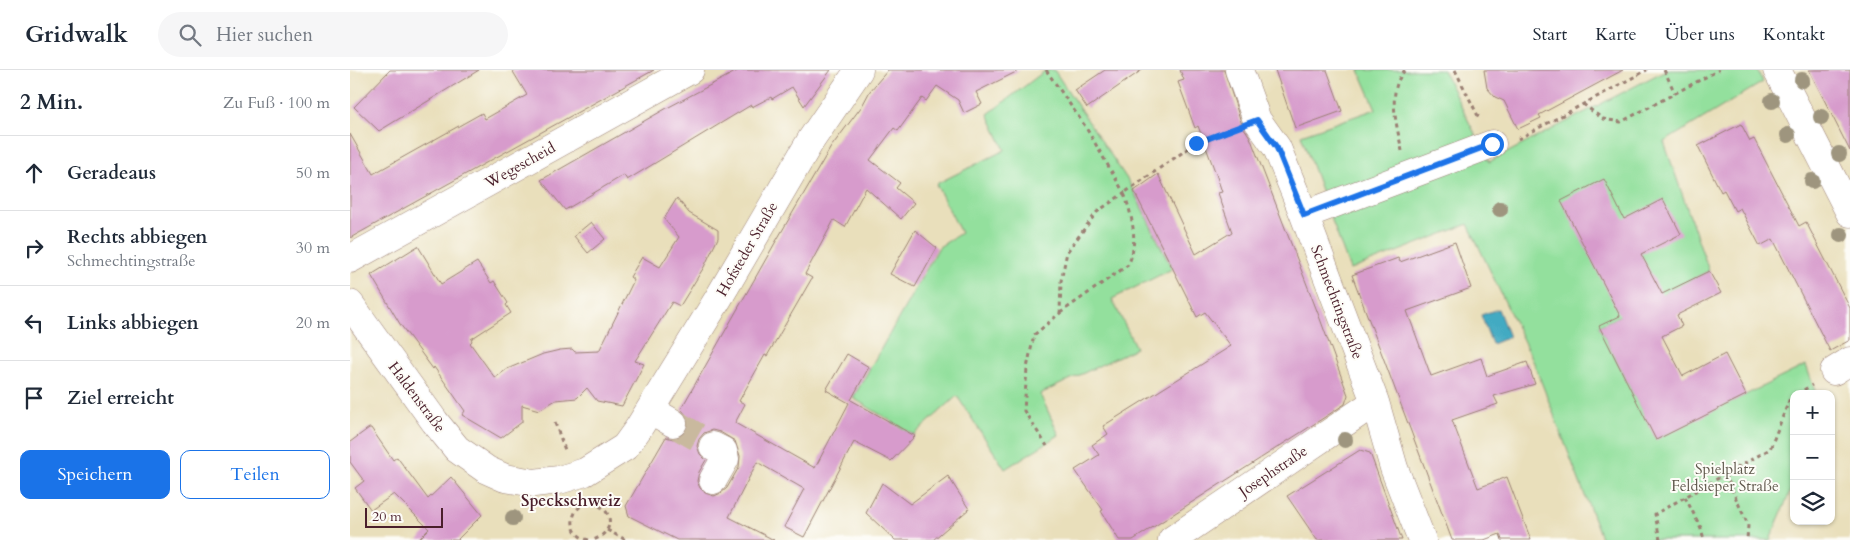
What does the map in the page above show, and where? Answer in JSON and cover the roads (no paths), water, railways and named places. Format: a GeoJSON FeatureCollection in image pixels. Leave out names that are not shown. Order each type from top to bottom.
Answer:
{"type":"FeatureCollection","features":[{"type":"Feature","properties":{"kind":"street","name":"Wegescheid"},"geometry":{"type":"LineString","coordinates":[[350,259],[690,70]]}},
{"type":"Feature","properties":{"kind":"street","name":"Hofsteder Straße"},"geometry":{"type":"LineString","coordinates":[[498,475],[534,483],[559,480],[585,472],[625,447],[654,420],[718,300],[812,140],[859,70]]}},
{"type":"Feature","properties":{"kind":"street","name":"Schmechtingstraße"},"geometry":{"type":"LineString","coordinates":[[1238,70],[1257,120],[1277,148],[1304,215],[1375,402],[1394,468],[1422,540]]}},
{"type":"Feature","properties":{"kind":"street"},"geometry":{"type":"LineString","coordinates":[[1777,70],[1850,213]]}},
{"type":"Feature","properties":{"kind":"street"},"geometry":{"type":"LineString","coordinates":[[1304,215],[1504,142]]}},
{"type":"Feature","properties":{"kind":"street","name":"Haldenstraße"},"geometry":{"type":"LineString","coordinates":[[350,304],[435,422],[457,449],[498,475]]}},
{"type":"Feature","properties":{"kind":"street","name":"Josephstraße"},"geometry":{"type":"LineString","coordinates":[[1172,540],[1375,402]]}},
{"type":"Feature","properties":{"kind":"street"},"geometry":{"type":"LineString","coordinates":[[713,446],[723,451],[725,459],[713,480]]}},
{"type":"Feature","properties":{"kind":"water"},"geometry":{"type":"Polygon","coordinates":[[[1498,309],[1509,337],[1492,344],[1481,315],[1498,309]]]}},
{"type":"Feature","properties":{"kind":"tunnel"},"geometry":{"type":"LineString","coordinates":[[673,423],[713,446]]}},
{"type":"Feature","properties":{"kind":"district","name":"Speckschweiz"},"geometry":{"type":"Point","coordinates":[571,500]}},
{"type":"Feature","properties":{"kind":"park label","name":"Spielplatz Feldsieper Straße"},"geometry":{"type":"Point","coordinates":[1725,478]}}]}
